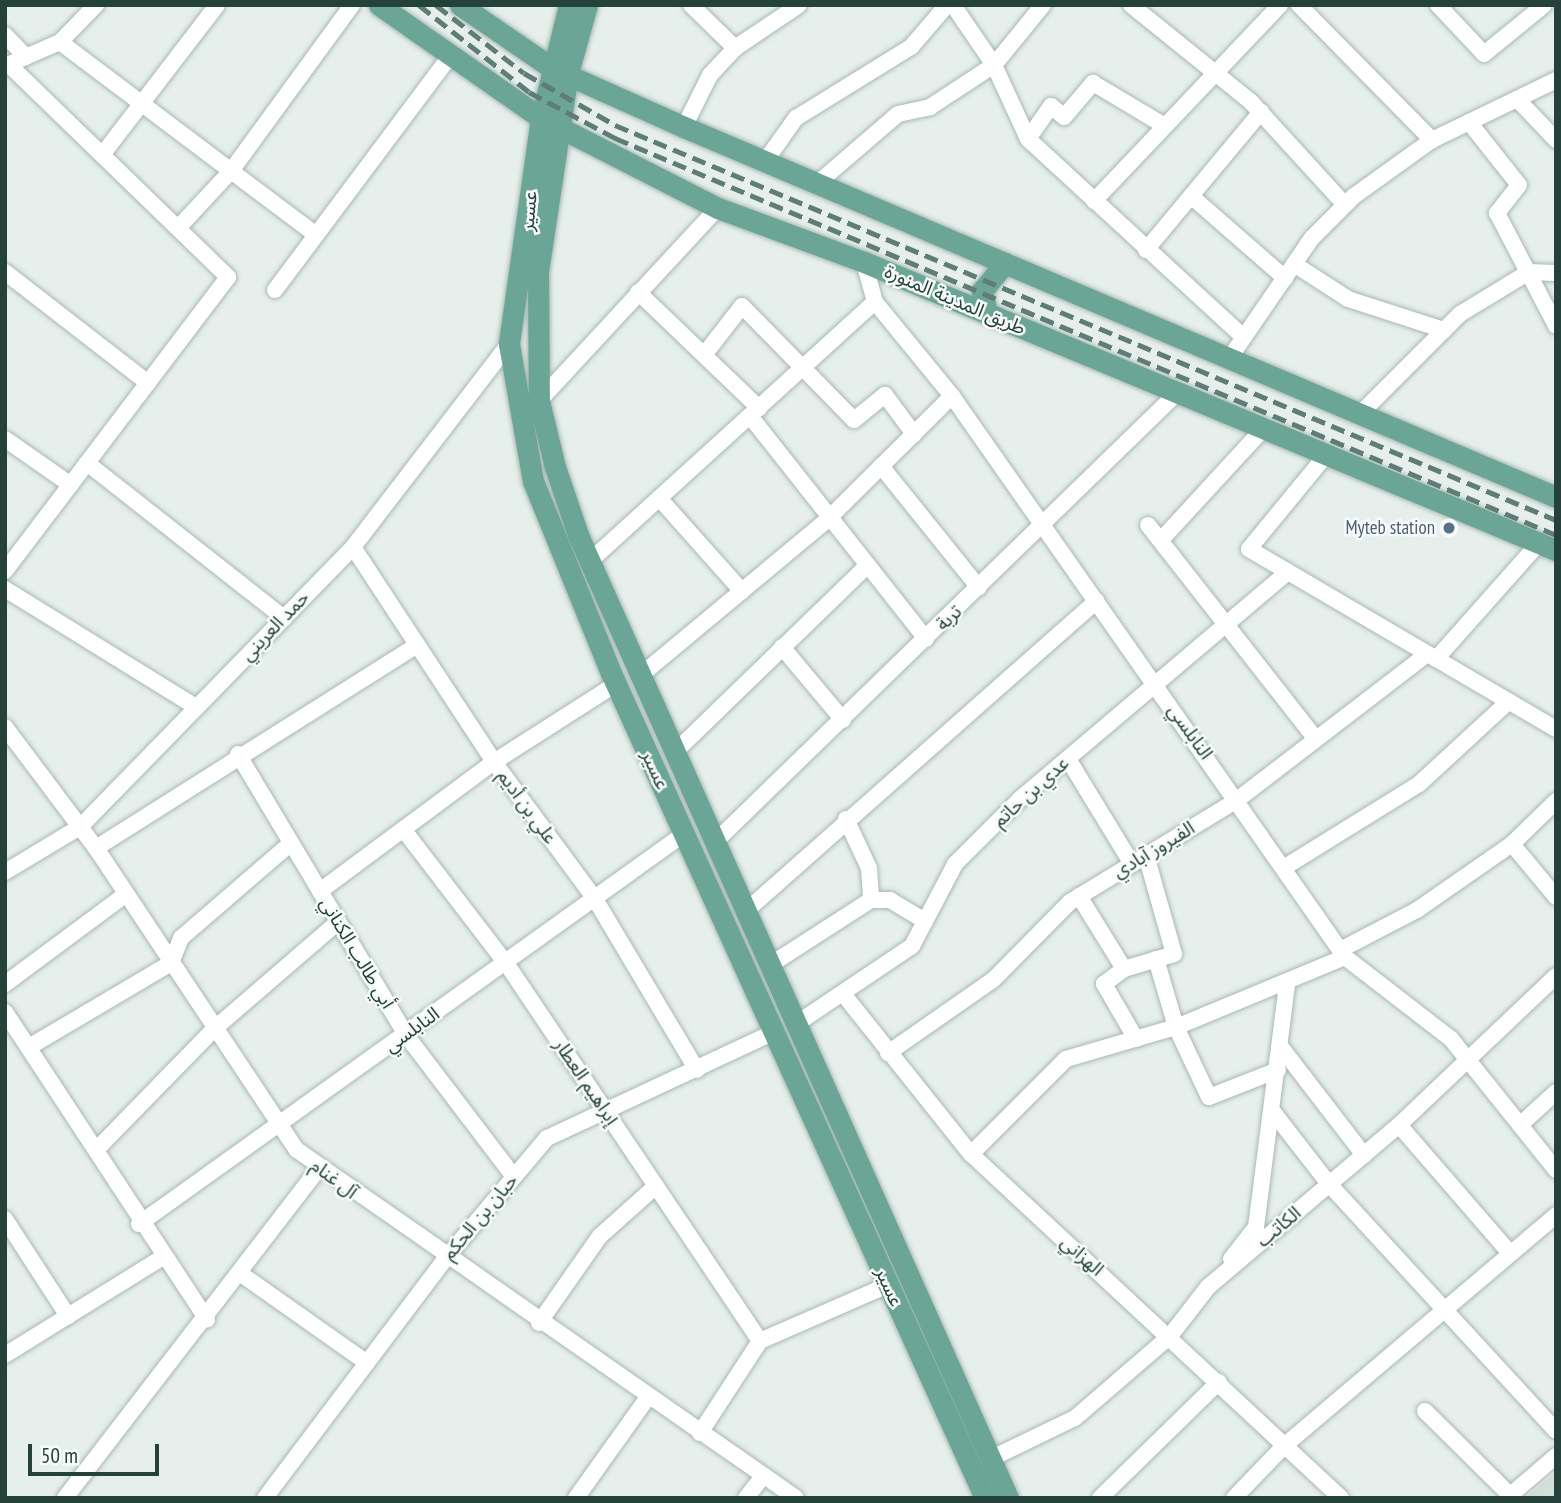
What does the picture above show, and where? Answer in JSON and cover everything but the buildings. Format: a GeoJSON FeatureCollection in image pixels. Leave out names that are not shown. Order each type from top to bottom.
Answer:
{"type":"FeatureCollection","features":[{"type":"Feature","properties":{"kind":"main road","name":"طريق المدينة المنورة"},"geometry":{"type":"LineString","coordinates":[[379,5],[541,118],[562,126],[718,208],[864,262],[1548,547]]}},
{"type":"Feature","properties":{"kind":"main road"},"geometry":{"type":"LineString","coordinates":[[460,5],[560,71],[684,127],[819,182],[1556,497]]}},
{"type":"Feature","properties":{"kind":"main road","name":"عسير"},"geometry":{"type":"LineString","coordinates":[[569,5],[560,71],[562,126],[538,271],[539,401],[555,467],[590,561],[1008,1498]]}},
{"type":"Feature","properties":{"kind":"main road","name":"عسير"},"geometry":{"type":"LineString","coordinates":[[587,5],[541,118],[509,344],[533,481],[616,684],[985,1498]]}},
{"type":"Feature","properties":{"kind":"main road"},"geometry":{"type":"LineString","coordinates":[[987,313],[982,291],[1005,263]]}},
{"type":"Feature","properties":{"kind":"street"},"geometry":{"type":"LineString","coordinates":[[5,571],[228,277],[7,65],[60,42],[96,5]]}},
{"type":"Feature","properties":{"kind":"street"},"geometry":{"type":"LineString","coordinates":[[102,155],[216,5]]}},
{"type":"Feature","properties":{"kind":"street"},"geometry":{"type":"LineString","coordinates":[[178,228],[231,171],[352,5]]}},
{"type":"Feature","properties":{"kind":"street"},"geometry":{"type":"LineString","coordinates":[[691,5],[734,48]]}},
{"type":"Feature","properties":{"kind":"street"},"geometry":{"type":"LineString","coordinates":[[684,127],[710,75],[734,48],[799,5]]}},
{"type":"Feature","properties":{"kind":"street"},"geometry":{"type":"LineString","coordinates":[[766,160],[796,118],[911,47],[947,5]]}},
{"type":"Feature","properties":{"kind":"street"},"geometry":{"type":"LineString","coordinates":[[953,5],[993,65],[1028,139],[1243,337]]}},
{"type":"Feature","properties":{"kind":"street"},"geometry":{"type":"LineString","coordinates":[[819,182],[898,114],[930,107],[993,65],[1043,5]]}},
{"type":"Feature","properties":{"kind":"street"},"geometry":{"type":"LineString","coordinates":[[1132,5],[1261,112],[1345,205]]}},
{"type":"Feature","properties":{"kind":"street"},"geometry":{"type":"LineString","coordinates":[[1094,201],[1280,5]]}},
{"type":"Feature","properties":{"kind":"street"},"geometry":{"type":"LineString","coordinates":[[1299,5],[1432,140]]}},
{"type":"Feature","properties":{"kind":"street"},"geometry":{"type":"LineString","coordinates":[[1437,5],[1484,54],[1544,5]]}},
{"type":"Feature","properties":{"kind":"street"},"geometry":{"type":"LineString","coordinates":[[5,35],[26,57]]}},
{"type":"Feature","properties":{"kind":"street"},"geometry":{"type":"LineString","coordinates":[[60,42],[316,234]]}},
{"type":"Feature","properties":{"kind":"street"},"geometry":{"type":"LineString","coordinates":[[275,290],[450,56]]}},
{"type":"Feature","properties":{"kind":"street"},"geometry":{"type":"LineString","coordinates":[[1229,359],[1290,271],[1345,205],[1432,140],[1556,80]]}},
{"type":"Feature","properties":{"kind":"street"},"geometry":{"type":"LineString","coordinates":[[1028,139],[1051,106],[1064,117],[1093,83],[1165,126]]}},
{"type":"Feature","properties":{"kind":"street"},"geometry":{"type":"LineString","coordinates":[[1517,99],[1556,140]]}},
{"type":"Feature","properties":{"kind":"street"},"geometry":{"type":"LineString","coordinates":[[1146,250],[1261,112]]}},
{"type":"Feature","properties":{"kind":"street"},"geometry":{"type":"LineString","coordinates":[[1469,122],[1519,185],[1497,213],[1556,326]]}},
{"type":"Feature","properties":{"kind":"street"},"geometry":{"type":"LineString","coordinates":[[1191,196],[1290,271],[1348,299],[1444,330]]}},
{"type":"Feature","properties":{"kind":"street"},"geometry":{"type":"LineString","coordinates":[[539,401],[718,208]]}},
{"type":"Feature","properties":{"kind":"street","name":"النابلسي"},"geometry":{"type":"LineString","coordinates":[[864,262],[875,302],[951,396],[1343,953],[1465,1057],[1556,1170]]}},
{"type":"Feature","properties":{"kind":"street"},"geometry":{"type":"LineString","coordinates":[[5,272],[148,383]]}},
{"type":"Feature","properties":{"kind":"street"},"geometry":{"type":"LineString","coordinates":[[1360,414],[1444,330],[1527,273],[1556,274]]}},
{"type":"Feature","properties":{"kind":"street"},"geometry":{"type":"LineString","coordinates":[[638,292],[704,355],[755,412],[827,520],[926,639]]}},
{"type":"Feature","properties":{"kind":"street"},"geometry":{"type":"LineString","coordinates":[[590,561],[875,302]]}},
{"type":"Feature","properties":{"kind":"street"},"geometry":{"type":"LineString","coordinates":[[704,355],[742,306],[807,366],[854,420],[885,395],[914,434]]}},
{"type":"Feature","properties":{"kind":"street","name":"حمد العريني"},"geometry":{"type":"LineString","coordinates":[[5,872],[80,827],[353,547],[509,344]]}},
{"type":"Feature","properties":{"kind":"street","name":"تربة"},"geometry":{"type":"LineString","coordinates":[[716,841],[1044,526],[1178,392]]}},
{"type":"Feature","properties":{"kind":"street"},"geometry":{"type":"LineString","coordinates":[[641,675],[827,520],[951,396]]}},
{"type":"Feature","properties":{"kind":"street"},"geometry":{"type":"LineString","coordinates":[[1161,540],[1265,427]]}},
{"type":"Feature","properties":{"kind":"street"},"geometry":{"type":"LineString","coordinates":[[5,439],[71,485]]}},
{"type":"Feature","properties":{"kind":"street"},"geometry":{"type":"LineString","coordinates":[[1326,454],[1249,549],[1556,729]]}},
{"type":"Feature","properties":{"kind":"street"},"geometry":{"type":"LineString","coordinates":[[87,463],[284,618]]}},
{"type":"Feature","properties":{"kind":"street"},"geometry":{"type":"LineString","coordinates":[[881,467],[979,589]]}},
{"type":"Feature","properties":{"kind":"street"},"geometry":{"type":"LineString","coordinates":[[660,498],[742,590]]}},
{"type":"Feature","properties":{"kind":"street"},"geometry":{"type":"LineString","coordinates":[[1148,524],[1316,739]]}},
{"type":"Feature","properties":{"kind":"street","name":"علي بن أديم"},"geometry":{"type":"LineString","coordinates":[[353,547],[494,762],[595,899],[697,1070]]}},
{"type":"Feature","properties":{"kind":"street","name":"الفيروز آبادي"},"geometry":{"type":"LineString","coordinates":[[888,1053],[994,979],[1079,896],[1237,800],[1316,739],[1432,656],[1548,547]]}},
{"type":"Feature","properties":{"kind":"street"},"geometry":{"type":"LineString","coordinates":[[676,751],[866,567]]}},
{"type":"Feature","properties":{"kind":"street","name":"عدي بن حاتم"},"geometry":{"type":"LineString","coordinates":[[796,1024],[844,995],[912,946],[955,864],[1068,759],[1287,572]]}},
{"type":"Feature","properties":{"kind":"street"},"geometry":{"type":"LineString","coordinates":[[5,589],[196,707]]}},
{"type":"Feature","properties":{"kind":"street"},"geometry":{"type":"LineString","coordinates":[[746,911],[846,818],[1096,600]]}},
{"type":"Feature","properties":{"kind":"street"},"geometry":{"type":"LineString","coordinates":[[96,848],[237,754],[417,645]]}},
{"type":"Feature","properties":{"kind":"street"},"geometry":{"type":"LineString","coordinates":[[782,646],[843,720]]}},
{"type":"Feature","properties":{"kind":"street"},"geometry":{"type":"LineString","coordinates":[[320,891],[494,762],[616,684]]}},
{"type":"Feature","properties":{"kind":"street"},"geometry":{"type":"LineString","coordinates":[[1285,867],[1419,784],[1508,701]]}},
{"type":"Feature","properties":{"kind":"street","name":"آل غنام"},"geometry":{"type":"LineString","coordinates":[[5,727],[96,848],[278,1127],[318,1169],[445,1259],[796,1498]]}},
{"type":"Feature","properties":{"kind":"street","name":"أبي طالب الكناني"},"geometry":{"type":"LineString","coordinates":[[237,754],[406,1035],[514,1177]]}},
{"type":"Feature","properties":{"kind":"street"},"geometry":{"type":"LineString","coordinates":[[1068,759],[1132,864]]}},
{"type":"Feature","properties":{"kind":"street"},"geometry":{"type":"LineString","coordinates":[[971,1154],[1066,1059],[1176,1027],[1287,985],[1417,910],[1512,844],[1556,801]]}},
{"type":"Feature","properties":{"kind":"street"},"geometry":{"type":"LineString","coordinates":[[846,818],[869,868],[871,900]]}},
{"type":"Feature","properties":{"kind":"street","name":"إبراهيم العطار"},"geometry":{"type":"LineString","coordinates":[[403,829],[506,963],[760,1341]]}},
{"type":"Feature","properties":{"kind":"street","name":"النابلسي"},"geometry":{"type":"LineString","coordinates":[[139,1224],[684,834]]}},
{"type":"Feature","properties":{"kind":"street"},"geometry":{"type":"LineString","coordinates":[[29,1047],[171,963],[181,938],[291,843]]}},
{"type":"Feature","properties":{"kind":"street"},"geometry":{"type":"LineString","coordinates":[[1512,844],[1556,897]]}},
{"type":"Feature","properties":{"kind":"street"},"geometry":{"type":"LineString","coordinates":[[1136,1039],[1104,984],[1125,969],[1174,954],[1146,855]]}},
{"type":"Feature","properties":{"kind":"street"},"geometry":{"type":"LineString","coordinates":[[5,984],[126,894]]}},
{"type":"Feature","properties":{"kind":"street"},"geometry":{"type":"LineString","coordinates":[[1079,896],[1125,969]]}},
{"type":"Feature","properties":{"kind":"street"},"geometry":{"type":"LineString","coordinates":[[770,965],[871,900],[890,900],[925,921]]}},
{"type":"Feature","properties":{"kind":"street"},"geometry":{"type":"LineString","coordinates":[[99,1148],[214,1029],[338,922]]}},
{"type":"Feature","properties":{"kind":"street"},"geometry":{"type":"LineString","coordinates":[[1156,959],[1176,1027],[1209,1097],[1278,1070]]}},
{"type":"Feature","properties":{"kind":"street","name":"الكاتب"},"geometry":{"type":"LineString","coordinates":[[990,1459],[1075,1418],[1170,1336],[1208,1287],[1399,1125],[1465,1057],[1556,976]]}},
{"type":"Feature","properties":{"kind":"street"},"geometry":{"type":"LineString","coordinates":[[1208,1287],[1256,1227],[1273,1112],[1287,985]]}},
{"type":"Feature","properties":{"kind":"street","name":"الهزاني"},"geometry":{"type":"LineString","coordinates":[[844,995],[971,1154],[1170,1336],[1341,1498]]}},
{"type":"Feature","properties":{"kind":"street"},"geometry":{"type":"LineString","coordinates":[[5,1012],[99,1148],[139,1224],[207,1320]]}},
{"type":"Feature","properties":{"kind":"street","name":"حبان بن الحكم"},"geometry":{"type":"LineString","coordinates":[[265,1498],[445,1259],[547,1138],[607,1113],[774,1032]]}},
{"type":"Feature","properties":{"kind":"street"},"geometry":{"type":"LineString","coordinates":[[1280,1046],[1364,1155]]}},
{"type":"Feature","properties":{"kind":"street"},"geometry":{"type":"LineString","coordinates":[[1520,1125],[1556,1092]]}},
{"type":"Feature","properties":{"kind":"street"},"geometry":{"type":"LineString","coordinates":[[1273,1112],[1329,1184],[1556,1431]]}},
{"type":"Feature","properties":{"kind":"street"},"geometry":{"type":"LineString","coordinates":[[1399,1125],[1510,1253]]}},
{"type":"Feature","properties":{"kind":"street"},"geometry":{"type":"LineString","coordinates":[[65,1498],[207,1320],[318,1169]]}},
{"type":"Feature","properties":{"kind":"street"},"geometry":{"type":"LineString","coordinates":[[539,1323],[600,1236],[656,1186]]}},
{"type":"Feature","properties":{"kind":"street"},"geometry":{"type":"LineString","coordinates":[[1234,1498],[1284,1446],[1442,1308],[1556,1215]]}},
{"type":"Feature","properties":{"kind":"street"},"geometry":{"type":"LineString","coordinates":[[5,1219],[10,1238],[68,1316]]}},
{"type":"Feature","properties":{"kind":"street"},"geometry":{"type":"LineString","coordinates":[[5,1355],[163,1257]]}},
{"type":"Feature","properties":{"kind":"street"},"geometry":{"type":"LineString","coordinates":[[241,1274],[367,1363]]}},
{"type":"Feature","properties":{"kind":"street"},"geometry":{"type":"LineString","coordinates":[[700,1433],[760,1341],[888,1285]]}},
{"type":"Feature","properties":{"kind":"street"},"geometry":{"type":"LineString","coordinates":[[1100,1498],[1115,1492],[1219,1382]]}},
{"type":"Feature","properties":{"kind":"street"},"geometry":{"type":"LineString","coordinates":[[576,1498],[648,1397]]}},
{"type":"Feature","properties":{"kind":"street"},"geometry":{"type":"LineString","coordinates":[[1425,1410],[1508,1497],[1556,1456]]}},
{"type":"Feature","properties":{"kind":"street"},"geometry":{"type":"LineString","coordinates":[[746,1498],[763,1476]]}},
{"type":"Feature","properties":{"kind":"shaded area"},"geometry":{"type":"Polygon","coordinates":[[[1556,1472],[1556,1498],[1525,1498],[1556,1472]]]}},
{"type":"Feature","properties":{"kind":"railway"},"geometry":{"type":"LineString","coordinates":[[419,5],[529,92],[615,138],[1556,535]]}},
{"type":"Feature","properties":{"kind":"railway"},"geometry":{"type":"LineString","coordinates":[[436,5],[524,73],[615,125],[1556,520]]}},
{"type":"Feature","properties":{"kind":"place","name":"Myteb station"},"geometry":{"type":"Point","coordinates":[1449,528]}}]}
